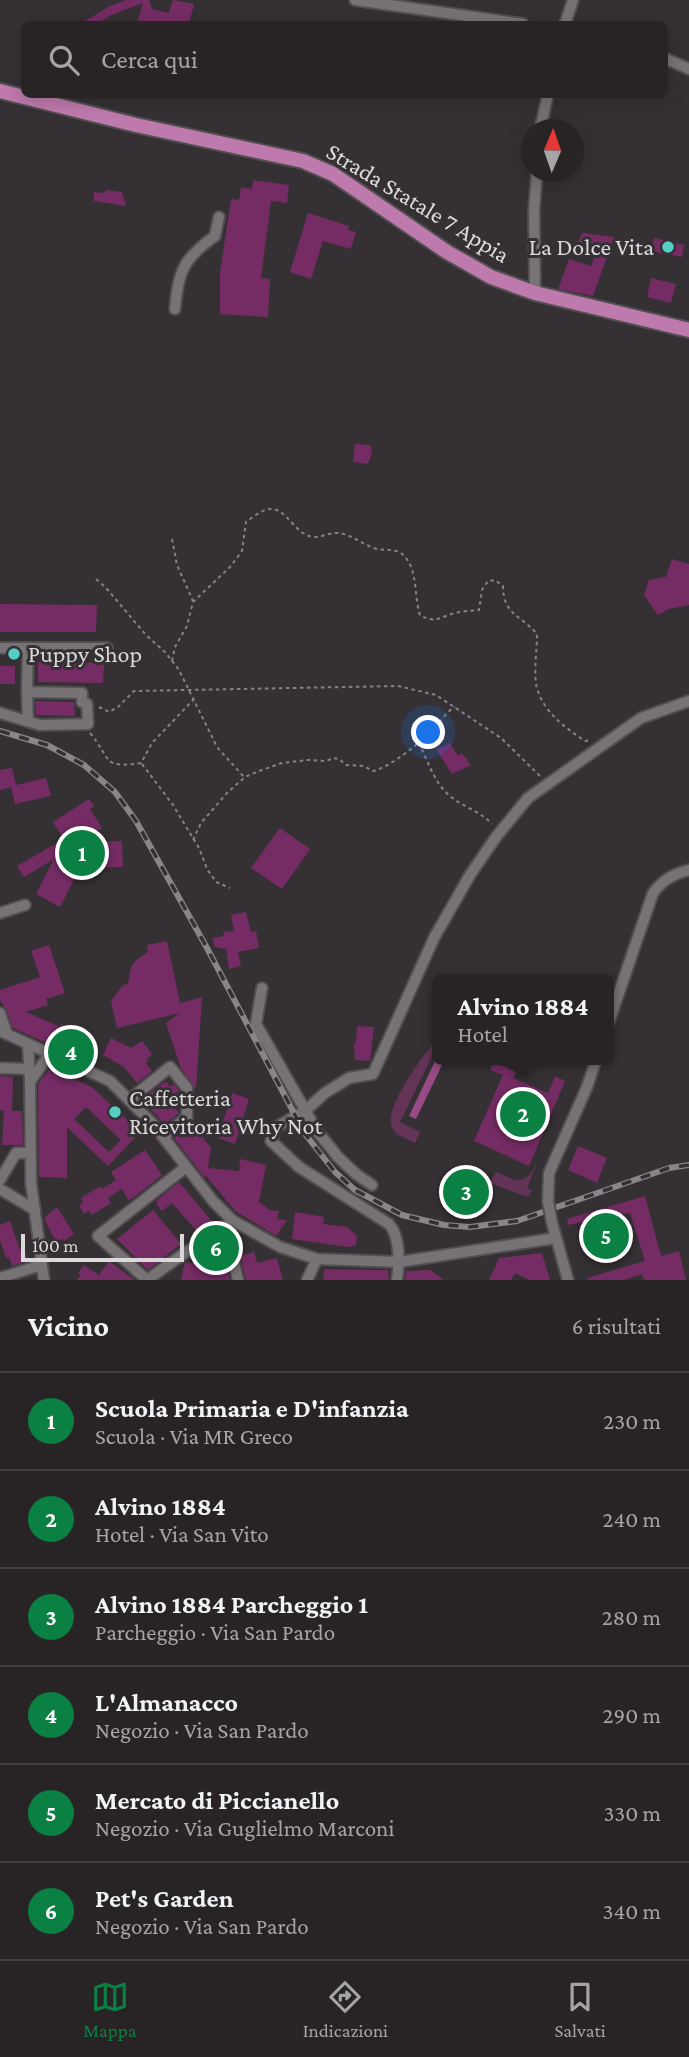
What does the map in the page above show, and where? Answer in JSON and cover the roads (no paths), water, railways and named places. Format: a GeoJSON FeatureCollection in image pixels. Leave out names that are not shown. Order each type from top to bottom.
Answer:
{"type":"FeatureCollection","features":[{"type":"Feature","properties":{"kind":"main road","name":"Strada Statale 7 Appia"},"geometry":{"type":"LineString","coordinates":[[0,91],[21,96]]}},
{"type":"Feature","properties":{"kind":"main road","name":"Strada Statale 7 Appia"},"geometry":{"type":"LineString","coordinates":[[28,98],[136,125],[303,161],[333,174],[447,252],[480,271],[535,293],[689,330]]}},
{"type":"Feature","properties":{"kind":"street"},"geometry":{"type":"LineString","coordinates":[[355,0],[502,21]]}},
{"type":"Feature","properties":{"kind":"street"},"geometry":{"type":"LineString","coordinates":[[567,21],[572,0]]}},
{"type":"Feature","properties":{"kind":"street"},"geometry":{"type":"LineString","coordinates":[[668,60],[689,69]]}},
{"type":"Feature","properties":{"kind":"street"},"geometry":{"type":"LineString","coordinates":[[542,119],[547,98]]}},
{"type":"Feature","properties":{"kind":"street"},"geometry":{"type":"LineString","coordinates":[[535,293],[536,182]]}},
{"type":"Feature","properties":{"kind":"street"},"geometry":{"type":"LineString","coordinates":[[174,309],[177,283],[191,255],[215,236],[219,217]]}},
{"type":"Feature","properties":{"kind":"street"},"geometry":{"type":"LineString","coordinates":[[0,648],[107,648]]}},
{"type":"Feature","properties":{"kind":"street"},"geometry":{"type":"LineString","coordinates":[[28,648],[28,721]]}},
{"type":"Feature","properties":{"kind":"street"},"geometry":{"type":"LineString","coordinates":[[0,713],[40,725],[88,724],[88,704],[82,702],[82,693],[27,692]]}},
{"type":"Feature","properties":{"kind":"street"},"geometry":{"type":"LineString","coordinates":[[397,1280],[399,1262],[394,1230],[389,1224],[299,1167],[271,1141],[275,1128],[306,1110],[325,1093],[349,1078],[373,1074],[378,1068],[434,938],[470,876],[499,833],[528,798],[641,718],[689,701]]}},
{"type":"Feature","properties":{"kind":"street"},"geometry":{"type":"LineString","coordinates":[[614,1007],[653,893],[663,881],[676,873],[689,870]]}},
{"type":"Feature","properties":{"kind":"street"},"geometry":{"type":"LineString","coordinates":[[0,914],[25,905]]}},
{"type":"Feature","properties":{"kind":"street"},"geometry":{"type":"LineString","coordinates":[[262,988],[256,1024],[317,1131],[338,1157],[372,1185]]}},
{"type":"Feature","properties":{"kind":"street"},"geometry":{"type":"LineString","coordinates":[[0,1013],[4,1032],[110,1081],[163,1137],[229,1223],[238,1280]]}},
{"type":"Feature","properties":{"kind":"street"},"geometry":{"type":"LineString","coordinates":[[28,1044],[30,1153],[44,1280]]}},
{"type":"Feature","properties":{"kind":"street"},"geometry":{"type":"LineString","coordinates":[[30,1082],[51,1054]]}},
{"type":"Feature","properties":{"kind":"street"},"geometry":{"type":"LineString","coordinates":[[568,1280],[552,1223],[548,1200],[549,1173],[594,1065]]}},
{"type":"Feature","properties":{"kind":"street"},"geometry":{"type":"LineString","coordinates":[[129,1100],[170,1066],[187,1087],[187,1117],[163,1137]]}},
{"type":"Feature","properties":{"kind":"street"},"geometry":{"type":"LineString","coordinates":[[0,1068],[29,1069]]}},
{"type":"Feature","properties":{"kind":"street"},"geometry":{"type":"LineString","coordinates":[[0,1150],[12,1156]]}},
{"type":"Feature","properties":{"kind":"street"},"geometry":{"type":"LineString","coordinates":[[0,1180],[12,1156],[16,1153],[30,1153]]}},
{"type":"Feature","properties":{"kind":"street"},"geometry":{"type":"LineString","coordinates":[[186,1167],[98,1236],[147,1280],[189,1251],[197,1254],[229,1223]]}},
{"type":"Feature","properties":{"kind":"street"},"geometry":{"type":"LineString","coordinates":[[0,1189],[35,1210]]}},
{"type":"Feature","properties":{"kind":"street"},"geometry":{"type":"LineString","coordinates":[[229,1223],[280,1247],[317,1259],[399,1262],[556,1238]]}},
{"type":"Feature","properties":{"kind":"street"},"geometry":{"type":"LineString","coordinates":[[307,1280],[317,1259]]}},
{"type":"Feature","properties":{"kind":"street"},"geometry":{"type":"LineString","coordinates":[[0,1278],[41,1265]]}},
{"type":"Feature","properties":{"kind":"railway"},"geometry":{"type":"LineString","coordinates":[[0,731],[47,745],[84,765],[115,792],[136,821],[207,948],[305,1134],[335,1172],[355,1190],[402,1215],[444,1225],[470,1227],[517,1221],[669,1168],[689,1165]]}},
{"type":"Feature","properties":{"kind":"place","name":"La Dolce Vita"},"geometry":{"type":"Point","coordinates":[668,247]}},
{"type":"Feature","properties":{"kind":"place","name":"Puppy Shop"},"geometry":{"type":"Point","coordinates":[14,654]}},
{"type":"Feature","properties":{"kind":"place","name":"Scuola Primaria e D'infanzia"},"geometry":{"type":"Point","coordinates":[82,853]}},
{"type":"Feature","properties":{"kind":"place","name":"L'Almanacco"},"geometry":{"type":"Point","coordinates":[71,1052]}},
{"type":"Feature","properties":{"kind":"place","name":"Caffetteria Ricevitoria Why Not"},"geometry":{"type":"Point","coordinates":[115,1112]}},
{"type":"Feature","properties":{"kind":"place","name":"Alvino 1884"},"geometry":{"type":"Point","coordinates":[523,1114]}},
{"type":"Feature","properties":{"kind":"place","name":"Alvino 1884 Parcheggio 1"},"geometry":{"type":"Point","coordinates":[466,1192]}},
{"type":"Feature","properties":{"kind":"place","name":"Mercato di Piccianello"},"geometry":{"type":"Point","coordinates":[606,1236]}},
{"type":"Feature","properties":{"kind":"place","name":"Pet's Garden"},"geometry":{"type":"Point","coordinates":[216,1248]}}]}
